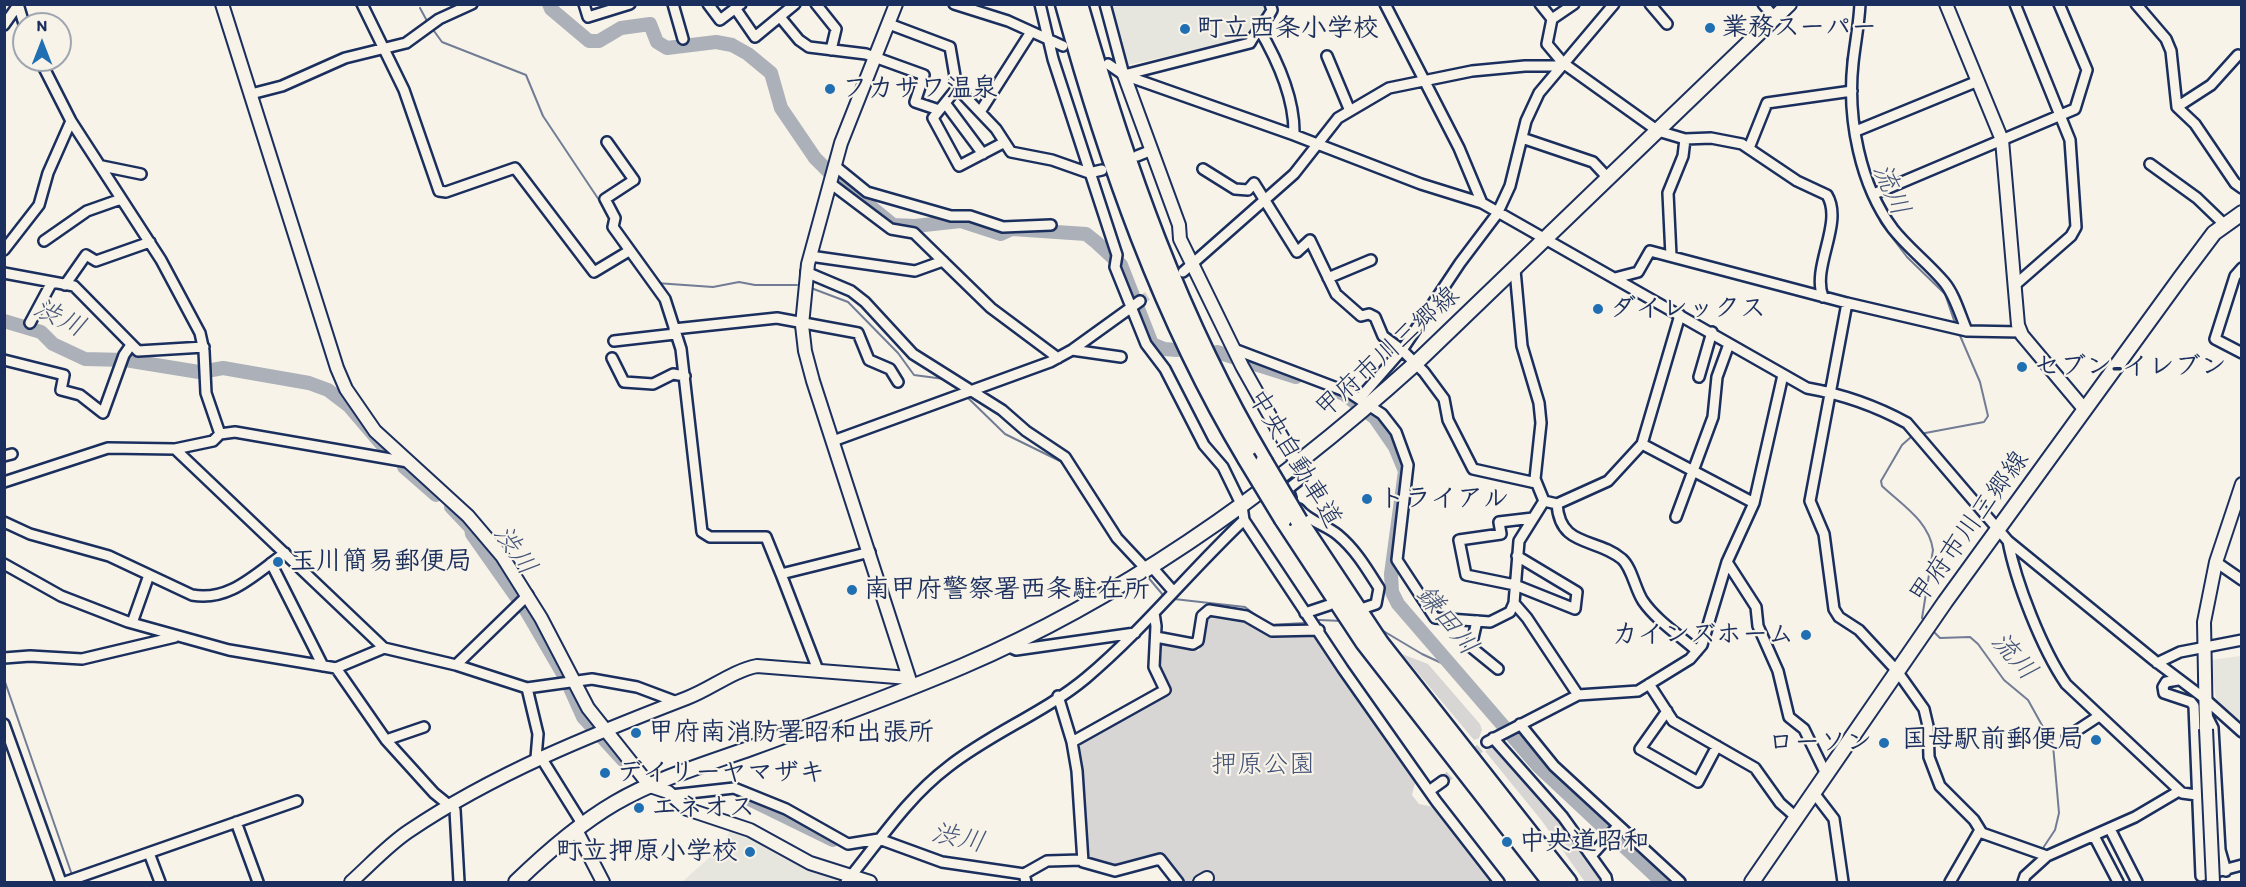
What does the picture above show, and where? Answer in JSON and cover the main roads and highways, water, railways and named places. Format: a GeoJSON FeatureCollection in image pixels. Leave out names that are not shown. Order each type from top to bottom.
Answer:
{"type":"FeatureCollection","features":[{"type":"Feature","properties":{"kind":"highway","name":"中央自動車道"},"geometry":{"type":"LineString","coordinates":[[1064,4],[1088,87],[1135,226],[1182,334],[1246,458],[1361,609],[1377,649],[1551,882]]}},
{"type":"Feature","properties":{"kind":"highway","name":"中央自動車道"},"geometry":{"type":"LineString","coordinates":[[1079,4],[1130,170],[1168,272],[1225,392],[1264,462],[1335,607],[1377,649],[1568,882]]}},
{"type":"Feature","properties":{"kind":"main road","name":"甲府市川三郷線"},"geometry":{"type":"LineString","coordinates":[[516,882],[543,856],[615,803],[650,786],[1007,646],[1083,608],[1243,513],[1365,401],[1416,363],[1789,4]]}},
{"type":"Feature","properties":{"kind":"main road","name":"甲府市川三郷線"},"geometry":{"type":"LineString","coordinates":[[1752,882],[1929,625],[2181,277],[2214,233],[2241,213]]}},
{"type":"Feature","properties":{"kind":"waterway","name":"鎌田川"},"geometry":{"type":"LineString","coordinates":[[549,4],[551,9],[589,41],[599,41],[621,28],[650,24],[657,42],[667,48],[716,42],[732,45],[748,54],[771,73],[781,108],[815,158],[829,172]]}},
{"type":"Feature","properties":{"kind":"waterway"},"geometry":{"type":"LineString","coordinates":[[420,8],[427,21]]}},
{"type":"Feature","properties":{"kind":"waterway"},"geometry":{"type":"LineString","coordinates":[[434,31],[442,42],[526,75],[543,116],[607,212]]}},
{"type":"Feature","properties":{"kind":"waterway","name":"流川"},"geometry":{"type":"LineString","coordinates":[[1847,86],[1847,60],[1850,49]]}},
{"type":"Feature","properties":{"kind":"waterway","name":"流川"},"geometry":{"type":"LineString","coordinates":[[1847,94],[1851,136]]}},
{"type":"Feature","properties":{"kind":"waterway","name":"流川"},"geometry":{"type":"LineString","coordinates":[[1861,176],[1881,223],[1907,257],[1945,294],[1956,326]]}},
{"type":"Feature","properties":{"kind":"waterway","name":"鎌田川"},"geometry":{"type":"LineString","coordinates":[[838,180],[893,225],[915,226],[961,221],[1001,234],[1012,229],[1086,234],[1121,265],[1152,344],[1164,349],[1177,350]]}},
{"type":"Feature","properties":{"kind":"waterway"},"geometry":{"type":"LineString","coordinates":[[656,283],[713,287],[739,282],[755,285],[797,285]]}},
{"type":"Feature","properties":{"kind":"waterway"},"geometry":{"type":"LineString","coordinates":[[811,288],[848,302],[898,353],[914,375],[944,379],[958,388]]}},
{"type":"Feature","properties":{"kind":"waterway","name":"渋川"},"geometry":{"type":"LineString","coordinates":[[4,321],[41,332],[53,344],[85,359],[125,360],[199,372]]}},
{"type":"Feature","properties":{"kind":"waterway","name":"流川"},"geometry":{"type":"LineString","coordinates":[[1920,434],[1984,422],[1988,416],[1980,382],[1958,331]]}},
{"type":"Feature","properties":{"kind":"waterway","name":"鎌田川"},"geometry":{"type":"LineString","coordinates":[[1217,352],[1296,377]]}},
{"type":"Feature","properties":{"kind":"waterway","name":"渋川"},"geometry":{"type":"LineString","coordinates":[[212,370],[223,368],[309,383],[328,390],[349,406],[390,454]]}},
{"type":"Feature","properties":{"kind":"waterway","name":"鎌田川"},"geometry":{"type":"LineString","coordinates":[[1331,389],[1344,394],[1375,418],[1395,447],[1405,471],[1391,574],[1392,592],[1398,604],[1538,766],[1662,882]]}},
{"type":"Feature","properties":{"kind":"waterway"},"geometry":{"type":"LineString","coordinates":[[966,396],[1005,434],[1064,463]]}},
{"type":"Feature","properties":{"kind":"waterway","name":"流川"},"geometry":{"type":"LineString","coordinates":[[1911,437],[1902,445],[1881,481],[1882,486],[1920,522],[1930,540],[1933,550],[1922,618],[1925,621]]}},
{"type":"Feature","properties":{"kind":"waterway","name":"渋川"},"geometry":{"type":"LineString","coordinates":[[404,467],[436,495]]}},
{"type":"Feature","properties":{"kind":"waterway","name":"渋川"},"geometry":{"type":"LineString","coordinates":[[451,507],[471,528],[472,534],[527,612],[566,679]]}},
{"type":"Feature","properties":{"kind":"waterway"},"geometry":{"type":"LineString","coordinates":[[1147,576],[1163,595]]}},
{"type":"Feature","properties":{"kind":"waterway"},"geometry":{"type":"LineString","coordinates":[[1174,599],[1245,607],[1262,620]]}},
{"type":"Feature","properties":{"kind":"waterway"},"geometry":{"type":"LineString","coordinates":[[1319,620],[1343,621]]}},
{"type":"Feature","properties":{"kind":"waterway"},"geometry":{"type":"LineString","coordinates":[[1269,625],[1305,623]]}},
{"type":"Feature","properties":{"kind":"waterway"},"geometry":{"type":"LineString","coordinates":[[1380,629],[1422,654],[1450,667]]}},
{"type":"Feature","properties":{"kind":"waterway","name":"流川"},"geometry":{"type":"LineString","coordinates":[[1932,630],[1940,638],[1970,637],[1978,644],[2004,680],[2028,700],[2053,745],[2059,813],[2055,830],[2041,851]]}},
{"type":"Feature","properties":{"kind":"waterway"},"geometry":{"type":"LineString","coordinates":[[4,679],[72,875]]}},
{"type":"Feature","properties":{"kind":"waterway","name":"渋川"},"geometry":{"type":"LineString","coordinates":[[570,688],[583,717],[594,729]]}},
{"type":"Feature","properties":{"kind":"waterway","name":"渋川"},"geometry":{"type":"LineString","coordinates":[[602,737],[623,760]]}},
{"type":"Feature","properties":{"kind":"waterway","name":"渋川"},"geometry":{"type":"LineString","coordinates":[[743,796],[833,840]]}},
{"type":"Feature","properties":{"kind":"tunnel"},"geometry":{"type":"LineString","coordinates":[[1140,301],[1163,286]]}},
{"type":"Feature","properties":{"kind":"tunnel"},"geometry":{"type":"LineString","coordinates":[[1443,781],[1487,742]]}},
{"type":"Feature","properties":{"kind":"place","name":"業務スーパー"},"geometry":{"type":"Point","coordinates":[1710,28]}},
{"type":"Feature","properties":{"kind":"place","name":"町立西条小学校"},"geometry":{"type":"Point","coordinates":[1185,29]}},
{"type":"Feature","properties":{"kind":"place","name":"フカサワ温泉"},"geometry":{"type":"Point","coordinates":[830,89]}},
{"type":"Feature","properties":{"kind":"place","name":"ダイレックス"},"geometry":{"type":"Point","coordinates":[1598,309]}},
{"type":"Feature","properties":{"kind":"place","name":"セブン-イレブン"},"geometry":{"type":"Point","coordinates":[2022,367]}},
{"type":"Feature","properties":{"kind":"place","name":"トライアル"},"geometry":{"type":"Point","coordinates":[1367,499]}},
{"type":"Feature","properties":{"kind":"place","name":"玉川簡易郵便局"},"geometry":{"type":"Point","coordinates":[278,562]}},
{"type":"Feature","properties":{"kind":"place","name":"南甲府警察署西条駐在所"},"geometry":{"type":"Point","coordinates":[852,590]}},
{"type":"Feature","properties":{"kind":"place","name":"カインズホーム"},"geometry":{"type":"Point","coordinates":[1806,635]}},
{"type":"Feature","properties":{"kind":"place","name":"甲府南消防署昭和出張所"},"geometry":{"type":"Point","coordinates":[636,733]}},
{"type":"Feature","properties":{"kind":"place","name":"国母駅前郵便局"},"geometry":{"type":"Point","coordinates":[2096,740]}},
{"type":"Feature","properties":{"kind":"place","name":"ローソン"},"geometry":{"type":"Point","coordinates":[1884,743]}},
{"type":"Feature","properties":{"kind":"place","name":"デイリーヤマザキ"},"geometry":{"type":"Point","coordinates":[605,773]}},
{"type":"Feature","properties":{"kind":"place","name":"エネオス"},"geometry":{"type":"Point","coordinates":[639,808]}},
{"type":"Feature","properties":{"kind":"place","name":"中央道昭和"},"geometry":{"type":"Point","coordinates":[1507,842]}},
{"type":"Feature","properties":{"kind":"place","name":"町立押原小学校"},"geometry":{"type":"Point","coordinates":[750,852]}},
{"type":"Feature","properties":{"kind":"park label","name":"押原公園"},"geometry":{"type":"Point","coordinates":[1263,765]}}]}
